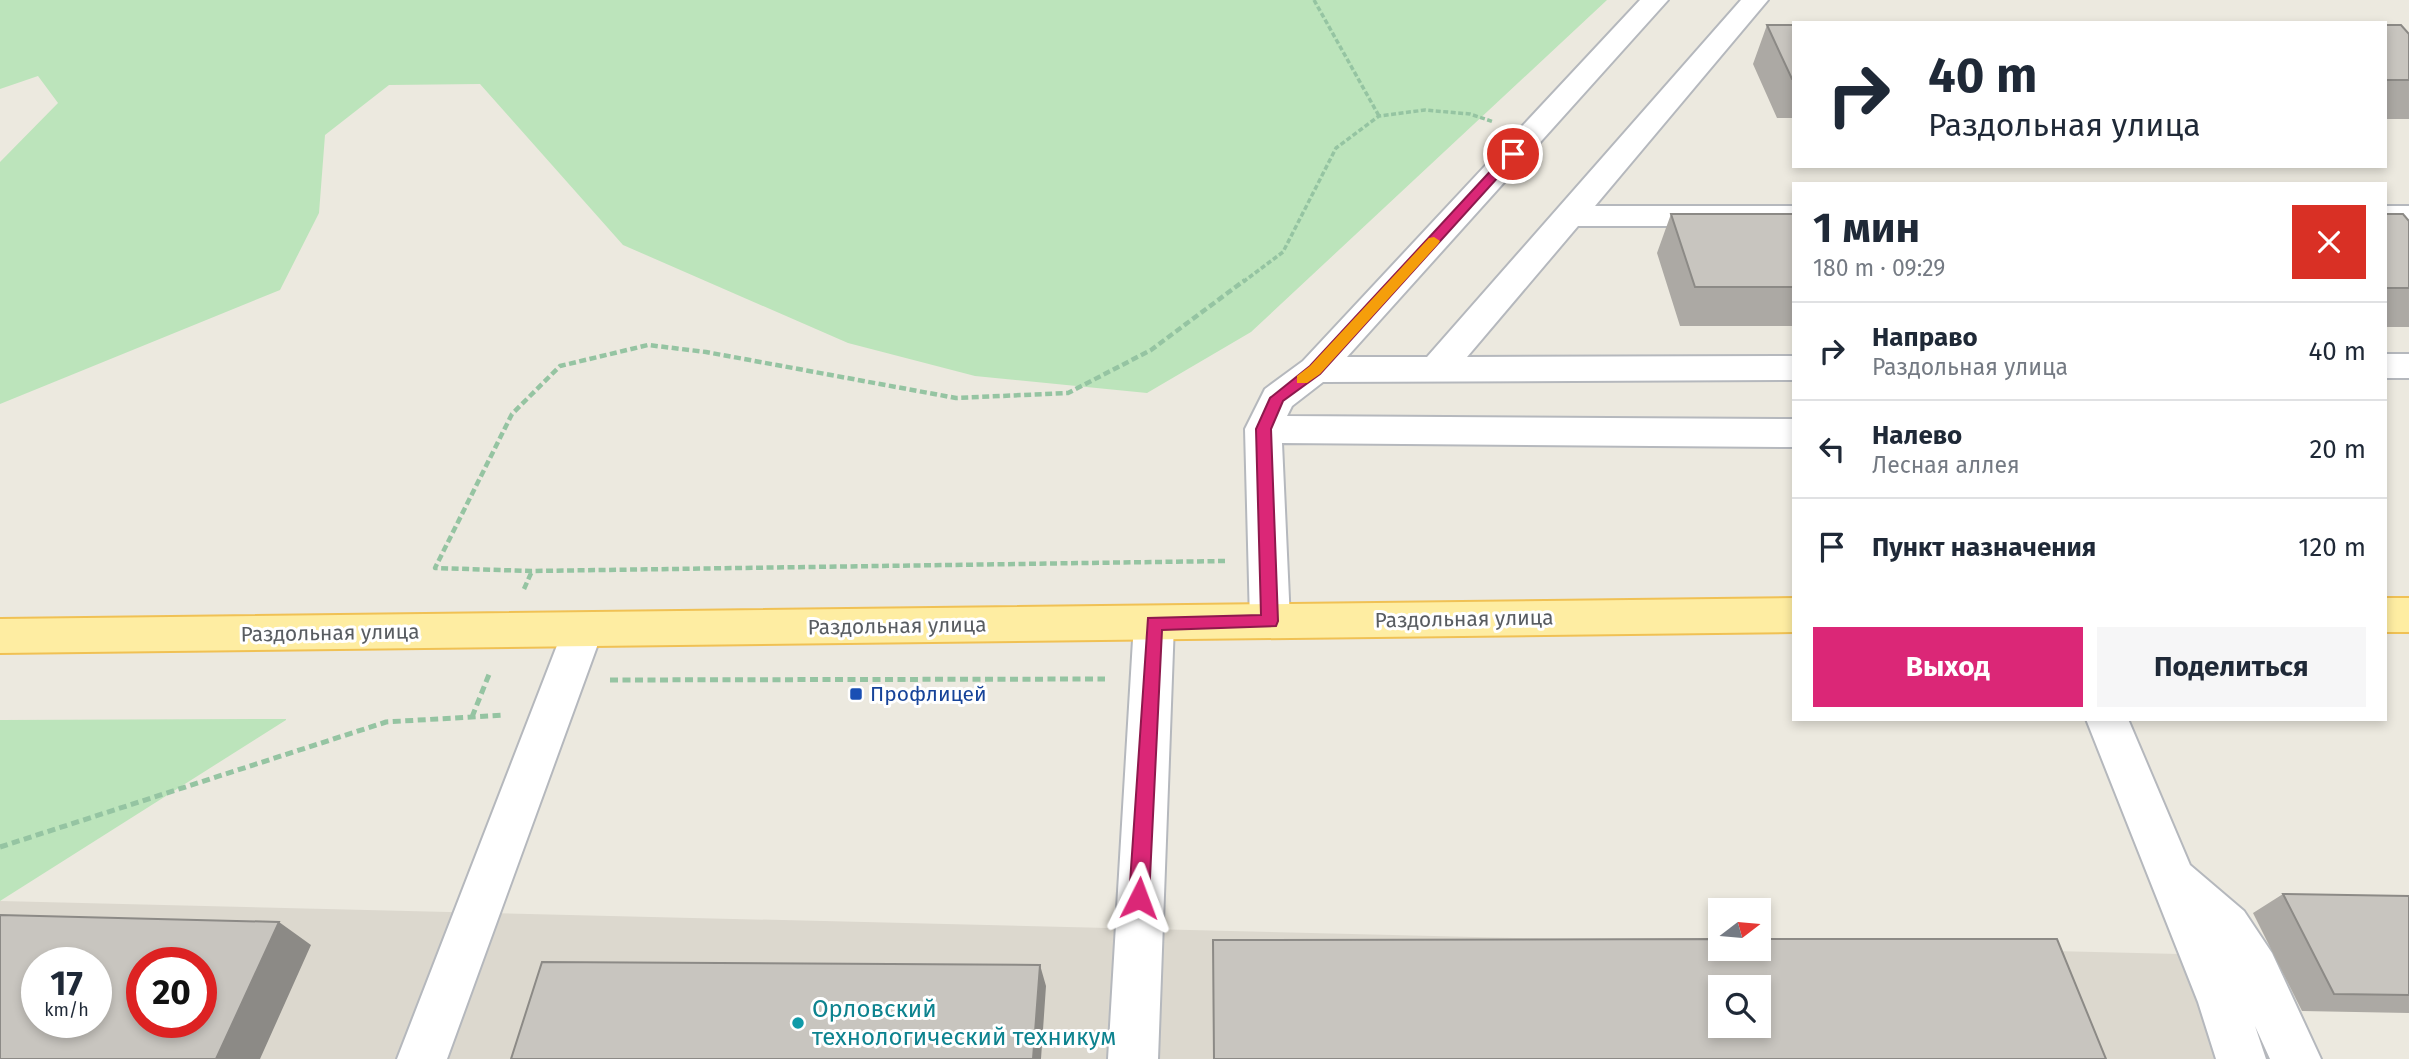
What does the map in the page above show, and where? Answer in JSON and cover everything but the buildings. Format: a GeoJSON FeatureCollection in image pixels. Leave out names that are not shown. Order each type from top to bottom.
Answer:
{"type":"FeatureCollection","features":[{"type":"Feature","properties":{"kind":"main road","name":"Раздольная улица"},"geometry":{"type":"LineString","coordinates":[[0,636],[1792,615]]}},
{"type":"Feature","properties":{"kind":"main road"},"geometry":{"type":"LineString","coordinates":[[2387,615],[2409,615]]}},
{"type":"Feature","properties":{"kind":"street"},"geometry":{"type":"LineString","coordinates":[[1270,621],[1264,429],[1278,398],[1315,370],[1655,0]]}},
{"type":"Feature","properties":{"kind":"street"},"geometry":{"type":"LineString","coordinates":[[1436,370],[1755,0]]}},
{"type":"Feature","properties":{"kind":"street"},"geometry":{"type":"LineString","coordinates":[[1724,36],[1759,36]]}},
{"type":"Feature","properties":{"kind":"street"},"geometry":{"type":"LineString","coordinates":[[1569,216],[1792,216]]}},
{"type":"Feature","properties":{"kind":"street"},"geometry":{"type":"LineString","coordinates":[[2387,216],[2409,216]]}},
{"type":"Feature","properties":{"kind":"street"},"geometry":{"type":"LineString","coordinates":[[2387,366],[2409,366]]}},
{"type":"Feature","properties":{"kind":"street"},"geometry":{"type":"LineString","coordinates":[[1315,370],[1792,368]]}},
{"type":"Feature","properties":{"kind":"street"},"geometry":{"type":"LineString","coordinates":[[1264,429],[1792,433]]}},
{"type":"Feature","properties":{"kind":"street"},"geometry":{"type":"LineString","coordinates":[[1133,1059],[1154,623]]}},
{"type":"Feature","properties":{"kind":"street"},"geometry":{"type":"LineString","coordinates":[[422,1059],[583,629]]}},
{"type":"Feature","properties":{"kind":"street"},"geometry":{"type":"LineString","coordinates":[[2108,721],[2223,1002],[2241,1059]]}},
{"type":"Feature","properties":{"kind":"street"},"geometry":{"type":"LineString","coordinates":[[2170,874],[2227,928],[2255,970],[2296,1059]]}},
{"type":"Feature","properties":{"kind":"path"},"geometry":{"type":"LineString","coordinates":[[1314,0],[1379,116]]}},
{"type":"Feature","properties":{"kind":"path"},"geometry":{"type":"LineString","coordinates":[[1268,561],[532,571],[435,568],[512,414],[560,366],[648,345],[706,352],[956,398],[1068,393],[1151,350],[1283,252],[1336,148],[1379,116],[1425,110],[1469,114],[1531,135]]}},
{"type":"Feature","properties":{"kind":"path"},"geometry":{"type":"LineString","coordinates":[[0,847],[386,722],[558,696],[1151,678]]}},
{"type":"Feature","properties":{"kind":"shaded area"},"geometry":{"type":"Polygon","coordinates":[[[0,901],[1708,943],[1708,961],[1771,961],[1771,944],[2179,954],[2224,1059],[0,1059],[0,901]]]}},
{"type":"Feature","properties":{"kind":"green space"},"geometry":{"type":"Polygon","coordinates":[[[0,0],[1607,0],[1251,332],[1147,393],[975,376],[848,343],[623,245],[480,84],[389,85],[325,135],[319,213],[280,290],[0,404],[0,162],[58,103],[38,76],[0,89],[0,0]]]}},
{"type":"Feature","properties":{"kind":"green space"},"geometry":{"type":"Polygon","coordinates":[[[286,719],[0,901],[0,720],[286,719]]]}},
{"type":"Feature","properties":{"kind":"slow traffic"},"geometry":{"type":"LineString","coordinates":[[1302,380],[1315,370],[1434,241]]}},
{"type":"Feature","properties":{"kind":"place","name":"Профлицей"},"geometry":{"type":"Point","coordinates":[856,694]}},
{"type":"Feature","properties":{"kind":"place","name":"Орловский технологический техникум"},"geometry":{"type":"Point","coordinates":[798,1023]}},
{"type":"Feature","properties":{"kind":"route"},"geometry":{"type":"LineString","coordinates":[[1139,898],[1154,623],[1270,621],[1264,429],[1278,398],[1315,370],[1513,154]]}}]}
